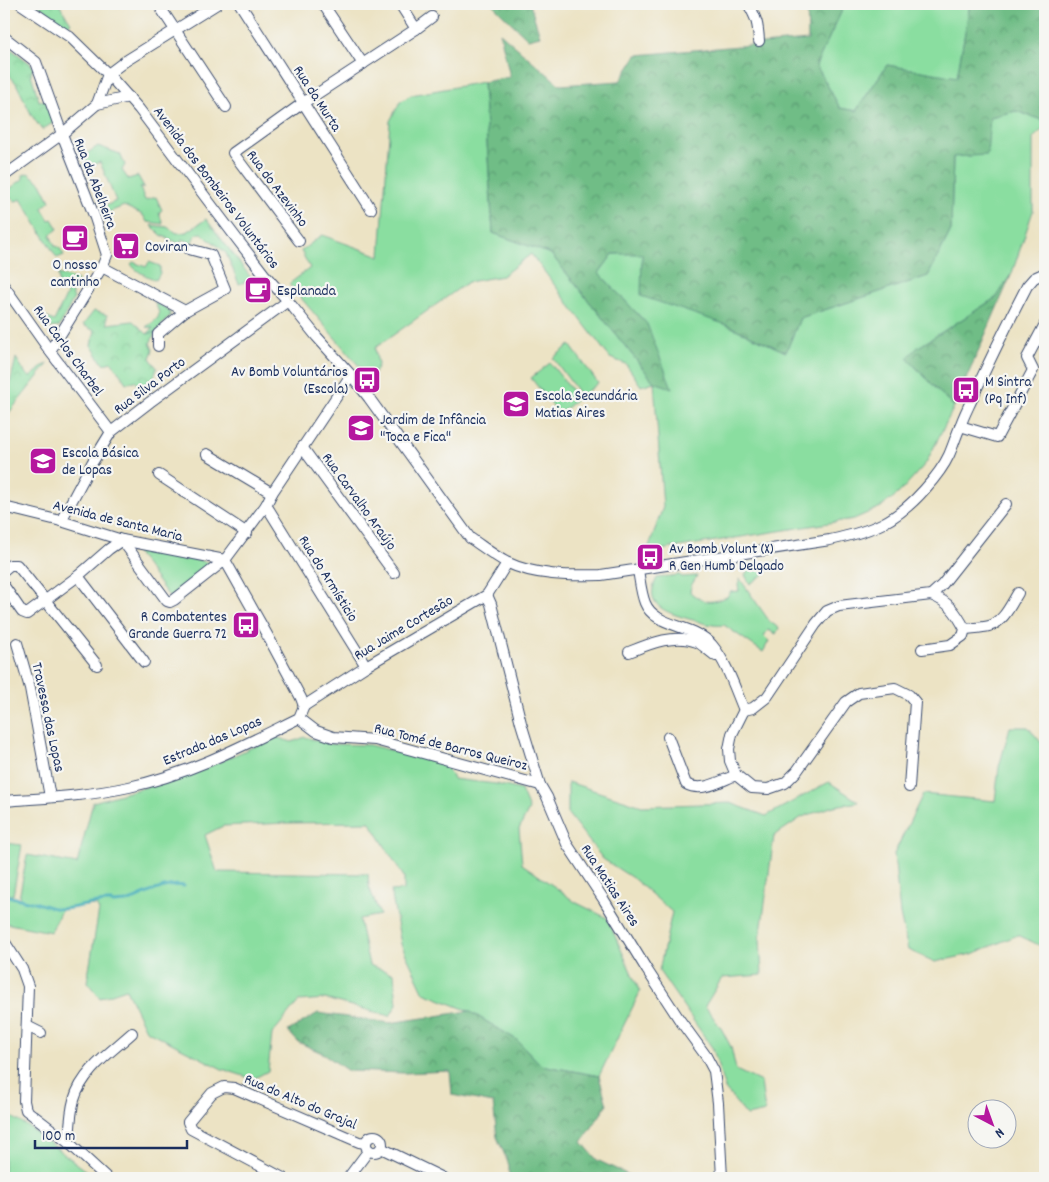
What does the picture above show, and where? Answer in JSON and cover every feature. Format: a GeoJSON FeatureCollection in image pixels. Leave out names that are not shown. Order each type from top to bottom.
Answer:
{"type":"FeatureCollection","features":[{"type":"Feature","properties":{"kind":"street","name":"Avenida dos Bombeiros Voluntários"},"geometry":{"type":"LineString","coordinates":[[21,4],[70,37],[108,74],[139,109],[264,274],[369,398],[470,538],[507,562],[540,572],[572,576],[601,575],[830,540],[858,534],[898,515],[931,483],[949,456],[960,426],[994,350],[1027,286],[1034,278],[1045,273]]}},
{"type":"Feature","properties":{"kind":"street"},"geometry":{"type":"LineString","coordinates":[[158,4],[226,107]]}},
{"type":"Feature","properties":{"kind":"street"},"geometry":{"type":"LineString","coordinates":[[4,176],[62,134],[96,104],[108,74],[217,4]]}},
{"type":"Feature","properties":{"kind":"street","name":"Rua da Murta"},"geometry":{"type":"LineString","coordinates":[[240,4],[371,209]]}},
{"type":"Feature","properties":{"kind":"street"},"geometry":{"type":"LineString","coordinates":[[323,4],[363,64]]}},
{"type":"Feature","properties":{"kind":"street"},"geometry":{"type":"LineString","coordinates":[[400,4],[416,29]]}},
{"type":"Feature","properties":{"kind":"street"},"geometry":{"type":"LineString","coordinates":[[748,4],[756,18],[759,42]]}},
{"type":"Feature","properties":{"kind":"street"},"geometry":{"type":"LineString","coordinates":[[303,103],[432,17]]}},
{"type":"Feature","properties":{"kind":"street","name":"Rua da Abelheira"},"geometry":{"type":"LineString","coordinates":[[4,37],[36,62],[95,218],[107,255],[102,267]]}},
{"type":"Feature","properties":{"kind":"street"},"geometry":{"type":"LineString","coordinates":[[96,104],[129,98]]}},
{"type":"Feature","properties":{"kind":"street","name":"Rua do Azevinho"},"geometry":{"type":"LineString","coordinates":[[299,240],[233,153],[303,103]]}},
{"type":"Feature","properties":{"kind":"street"},"geometry":{"type":"LineString","coordinates":[[158,346],[158,334],[185,311],[225,290],[211,256],[189,249]]}},
{"type":"Feature","properties":{"kind":"street"},"geometry":{"type":"LineString","coordinates":[[50,351],[102,267],[185,311]]}},
{"type":"Feature","properties":{"kind":"street","name":"Rua Carlos Charbel"},"geometry":{"type":"LineString","coordinates":[[4,286],[111,432]]}},
{"type":"Feature","properties":{"kind":"street","name":"Rua Silva Porto"},"geometry":{"type":"LineString","coordinates":[[61,521],[111,432],[288,301]]}},
{"type":"Feature","properties":{"kind":"street"},"geometry":{"type":"LineString","coordinates":[[960,426],[997,437],[1033,370],[1026,358],[1045,324]]}},
{"type":"Feature","properties":{"kind":"street"},"geometry":{"type":"LineString","coordinates":[[4,586],[22,612],[27,614],[122,540],[167,601],[174,600],[225,560],[266,505],[272,492],[351,375]]}},
{"type":"Feature","properties":{"kind":"street","name":"Rua Carvalho Araújo"},"geometry":{"type":"LineString","coordinates":[[302,447],[394,573]]}},
{"type":"Feature","properties":{"kind":"street"},"geometry":{"type":"LineString","coordinates":[[207,454],[272,492]]}},
{"type":"Feature","properties":{"kind":"street"},"geometry":{"type":"LineString","coordinates":[[160,475],[246,533]]}},
{"type":"Feature","properties":{"kind":"street"},"geometry":{"type":"LineString","coordinates":[[931,595],[942,585],[1006,504]]}},
{"type":"Feature","properties":{"kind":"street","name":"Rua do Armísticio"},"geometry":{"type":"LineString","coordinates":[[266,505],[366,666]]}},
{"type":"Feature","properties":{"kind":"street","name":"Avenida de Santa Maria"},"geometry":{"type":"LineString","coordinates":[[4,508],[61,521],[122,540],[225,560]]}},
{"type":"Feature","properties":{"kind":"street"},"geometry":{"type":"LineString","coordinates":[[225,560],[301,698],[304,706],[300,718]]}},
{"type":"Feature","properties":{"kind":"street","name":"Rua Jaime Cortesão"},"geometry":{"type":"LineString","coordinates":[[304,706],[366,666],[487,595],[507,562]]}},
{"type":"Feature","properties":{"kind":"street"},"geometry":{"type":"LineString","coordinates":[[4,570],[10,565],[17,565],[97,665]]}},
{"type":"Feature","properties":{"kind":"street"},"geometry":{"type":"LineString","coordinates":[[638,570],[646,605],[653,614],[660,620],[691,630],[701,636],[711,644],[723,661],[744,710],[732,734],[729,750],[730,761],[736,775],[752,788],[768,788],[784,783],[797,771],[846,702],[859,693],[895,688],[909,695],[915,702],[909,787]]}},
{"type":"Feature","properties":{"kind":"street"},"geometry":{"type":"LineString","coordinates":[[78,576],[144,662]]}},
{"type":"Feature","properties":{"kind":"street"},"geometry":{"type":"LineString","coordinates":[[965,629],[990,626],[996,623],[1006,613],[1018,593]]}},
{"type":"Feature","properties":{"kind":"street","name":"Rua Matias Aires"},"geometry":{"type":"LineString","coordinates":[[487,595],[491,604],[521,723],[540,785],[548,797],[566,844],[714,1071],[718,1103],[722,1178]]}},
{"type":"Feature","properties":{"kind":"street"},"geometry":{"type":"LineString","coordinates":[[744,710],[753,708],[767,697],[816,624],[827,611],[839,606],[931,595],[942,599],[958,616],[965,629],[963,636],[950,645],[922,649]]}},
{"type":"Feature","properties":{"kind":"street"},"geometry":{"type":"LineString","coordinates":[[628,652],[649,644],[677,639],[697,643],[723,661]]}},
{"type":"Feature","properties":{"kind":"street","name":"Travessa das Lopas"},"geometry":{"type":"LineString","coordinates":[[17,643],[30,688],[50,797]]}},
{"type":"Feature","properties":{"kind":"street","name":"Rua Tomé de Barros Queiroz"},"geometry":{"type":"LineString","coordinates":[[300,718],[316,731],[333,737],[376,740],[540,785]]}},
{"type":"Feature","properties":{"kind":"street","name":"Estrada das Lopas"},"geometry":{"type":"LineString","coordinates":[[4,801],[82,794],[129,787],[183,772],[300,718]]}},
{"type":"Feature","properties":{"kind":"street"},"geometry":{"type":"LineString","coordinates":[[668,737],[686,784],[692,788],[702,788],[736,775]]}},
{"type":"Feature","properties":{"kind":"street"},"geometry":{"type":"LineString","coordinates":[[4,940],[22,969],[28,986],[24,1101],[26,1110],[69,1143],[107,1178]]}},
{"type":"Feature","properties":{"kind":"street"},"geometry":{"type":"LineString","coordinates":[[27,1026],[41,1033]]}},
{"type":"Feature","properties":{"kind":"street"},"geometry":{"type":"LineString","coordinates":[[69,1143],[74,1100],[79,1088],[95,1066],[132,1033]]}},
{"type":"Feature","properties":{"kind":"street","name":"Rua do Alto do Grajal"},"geometry":{"type":"LineString","coordinates":[[283,1178],[191,1129],[188,1122],[212,1094],[224,1087],[234,1088],[368,1147]]}},
{"type":"Feature","properties":{"kind":"street"},"geometry":{"type":"LineString","coordinates":[[348,1178],[368,1147],[369,1137],[376,1136],[382,1141],[381,1148],[378,1151],[373,1152],[368,1147]]}},
{"type":"Feature","properties":{"kind":"street"},"geometry":{"type":"LineString","coordinates":[[381,1148],[443,1178]]}},
{"type":"Feature","properties":{"kind":"green space"},"geometry":{"type":"Polygon","coordinates":[[[36,4],[59,4],[71,23],[68,26],[36,4]]]}},
{"type":"Feature","properties":{"kind":"green space"},"geometry":{"type":"Polygon","coordinates":[[[492,4],[530,4],[540,36],[528,39],[492,4]]]}},
{"type":"Feature","properties":{"kind":"green space"},"geometry":{"type":"Polygon","coordinates":[[[807,4],[845,4],[816,65],[840,108],[856,111],[887,65],[957,77],[970,4],[1045,4],[1045,121],[1016,111],[990,117],[987,155],[953,157],[951,230],[928,276],[800,318],[786,352],[727,325],[641,296],[642,254],[613,254],[599,273],[647,324],[672,388],[654,382],[551,254],[493,233],[483,82],[510,77],[500,33],[560,85],[620,81],[637,55],[808,40],[807,4]]]}},
{"type":"Feature","properties":{"kind":"green space"},"geometry":{"type":"Polygon","coordinates":[[[845,4],[970,4],[957,78],[887,65],[856,111],[840,108],[816,65],[845,4]]]}},
{"type":"Feature","properties":{"kind":"green space"},"geometry":{"type":"Polygon","coordinates":[[[8,47],[31,64],[33,68],[31,74],[39,101],[46,100],[54,122],[42,130],[32,116],[16,83],[4,69],[4,53],[8,47]]]}},
{"type":"Feature","properties":{"kind":"green space"},"geometry":{"type":"Polygon","coordinates":[[[483,82],[493,233],[551,254],[654,382],[641,386],[626,364],[610,358],[531,254],[502,276],[468,282],[375,348],[378,365],[371,380],[289,284],[310,268],[301,251],[322,235],[380,256],[390,121],[400,102],[411,95],[483,82]]]}},
{"type":"Feature","properties":{"kind":"green space"},"geometry":{"type":"Polygon","coordinates":[[[1016,111],[1045,121],[1045,127],[1033,138],[1033,211],[1012,273],[997,297],[917,348],[907,358],[954,407],[926,463],[899,493],[881,507],[854,519],[647,552],[663,507],[654,382],[647,324],[599,273],[613,254],[642,253],[727,325],[786,352],[800,318],[928,276],[951,230],[953,157],[989,117],[1016,111]]]}},
{"type":"Feature","properties":{"kind":"green space"},"geometry":{"type":"Polygon","coordinates":[[[98,146],[120,154],[125,165],[122,170],[128,179],[138,176],[144,187],[140,188],[145,200],[156,197],[162,210],[159,213],[163,224],[147,222],[143,215],[124,206],[107,213],[103,207],[116,201],[100,162],[87,167],[83,156],[98,146]]]}},
{"type":"Feature","properties":{"kind":"green space"},"geometry":{"type":"Polygon","coordinates":[[[28,173],[41,183],[50,201],[42,208],[49,220],[52,219],[58,229],[50,235],[55,246],[59,247],[64,255],[57,258],[21,199],[16,201],[4,195],[4,193],[23,179],[23,175],[28,173]]]}},
{"type":"Feature","properties":{"kind":"green space"},"geometry":{"type":"Polygon","coordinates":[[[206,219],[252,279],[239,284],[226,253],[202,233],[195,236],[192,243],[182,239],[180,244],[161,235],[151,225],[167,227],[177,233],[187,232],[206,219]]]}},
{"type":"Feature","properties":{"kind":"green space"},"geometry":{"type":"Polygon","coordinates":[[[133,262],[146,267],[149,262],[160,266],[160,273],[156,280],[142,274],[131,264],[133,262]]]}},
{"type":"Feature","properties":{"kind":"green space"},"geometry":{"type":"Polygon","coordinates":[[[1012,273],[954,407],[907,358],[917,348],[997,297],[1012,273]]]}},
{"type":"Feature","properties":{"kind":"green space"},"geometry":{"type":"Polygon","coordinates":[[[58,274],[78,280],[71,292],[74,298],[59,327],[48,328],[39,317],[41,315],[54,321],[67,294],[59,284],[58,274]]]}},
{"type":"Feature","properties":{"kind":"green space"},"geometry":{"type":"Polygon","coordinates":[[[154,302],[166,308],[170,312],[170,316],[156,332],[147,334],[153,328],[146,327],[157,319],[159,314],[154,302]]]}},
{"type":"Feature","properties":{"kind":"green space"},"geometry":{"type":"Polygon","coordinates":[[[94,311],[107,315],[107,324],[133,321],[147,334],[156,332],[150,343],[153,350],[150,358],[157,368],[154,377],[141,388],[135,381],[126,383],[112,362],[103,364],[91,345],[95,331],[83,325],[94,311]]]}},
{"type":"Feature","properties":{"kind":"green space"},"geometry":{"type":"Polygon","coordinates":[[[570,345],[598,383],[581,396],[553,358],[570,345]]]}},
{"type":"Feature","properties":{"kind":"green space"},"geometry":{"type":"Polygon","coordinates":[[[16,358],[30,377],[41,367],[48,364],[4,419],[4,394],[9,388],[16,358]]]}},
{"type":"Feature","properties":{"kind":"green space"},"geometry":{"type":"Polygon","coordinates":[[[550,363],[578,398],[559,414],[531,378],[550,363]]]}},
{"type":"Feature","properties":{"kind":"green space"},"geometry":{"type":"Polygon","coordinates":[[[131,545],[215,564],[170,598],[131,545]]]}},
{"type":"Feature","properties":{"kind":"green space"},"geometry":{"type":"Polygon","coordinates":[[[779,561],[778,564],[750,584],[745,575],[751,567],[779,561]]]}},
{"type":"Feature","properties":{"kind":"green space"},"geometry":{"type":"Polygon","coordinates":[[[679,575],[682,577],[697,576],[690,592],[699,599],[707,601],[721,599],[727,597],[730,592],[739,591],[740,579],[770,622],[779,628],[776,634],[768,630],[764,636],[769,641],[763,652],[724,625],[711,625],[689,619],[660,607],[655,602],[653,595],[653,588],[657,578],[679,575]]]}},
{"type":"Feature","properties":{"kind":"green space"},"geometry":{"type":"Polygon","coordinates":[[[1010,727],[1028,727],[1045,747],[1045,949],[1018,935],[972,954],[935,962],[908,950],[900,914],[894,854],[923,794],[995,801],[999,767],[1010,727]]]}},
{"type":"Feature","properties":{"kind":"green space"},"geometry":{"type":"Polygon","coordinates":[[[275,737],[292,742],[305,737],[329,744],[369,745],[445,763],[453,779],[496,784],[521,790],[529,809],[519,829],[522,864],[575,902],[607,918],[640,992],[599,1076],[541,1065],[517,1040],[469,1011],[424,993],[401,944],[391,891],[404,890],[404,877],[370,822],[223,826],[205,835],[217,872],[368,874],[369,887],[380,915],[359,919],[369,965],[394,974],[397,1004],[390,1016],[325,999],[299,1001],[272,1034],[268,1071],[253,1079],[222,1069],[146,1030],[126,989],[100,998],[87,982],[99,910],[96,905],[62,908],[51,932],[4,923],[4,896],[19,899],[27,855],[77,864],[93,802],[195,773],[275,737]]]}},
{"type":"Feature","properties":{"kind":"green space"},"geometry":{"type":"Polygon","coordinates":[[[568,782],[642,806],[730,803],[766,816],[829,782],[859,802],[834,806],[802,817],[774,836],[760,940],[762,975],[722,978],[705,1006],[721,1028],[731,1047],[736,1070],[761,1082],[765,1112],[747,1116],[725,1089],[713,1049],[659,971],[672,912],[634,879],[603,859],[568,814],[568,782]]]}},
{"type":"Feature","properties":{"kind":"green space"},"geometry":{"type":"Polygon","coordinates":[[[4,843],[22,845],[13,895],[4,894],[4,843]]]}},
{"type":"Feature","properties":{"kind":"green space"},"geometry":{"type":"Polygon","coordinates":[[[469,1011],[517,1040],[541,1065],[599,1076],[607,1105],[582,1142],[597,1160],[635,1178],[509,1178],[509,1165],[497,1137],[493,1103],[452,1095],[450,1071],[404,1073],[348,1071],[324,1054],[298,1042],[288,1031],[318,1013],[390,1023],[469,1011]]]}},
{"type":"Feature","properties":{"kind":"green space"},"geometry":{"type":"Polygon","coordinates":[[[4,1112],[30,1128],[96,1178],[4,1178],[4,1112]]]}},
{"type":"Feature","properties":{"kind":"waterway"},"geometry":{"type":"LineString","coordinates":[[129,901],[163,887],[184,886]]}},
{"type":"Feature","properties":{"kind":"waterway"},"geometry":{"type":"LineString","coordinates":[[4,895],[31,902]]}},
{"type":"Feature","properties":{"kind":"waterway"},"geometry":{"type":"LineString","coordinates":[[34,902],[62,909],[111,902]]}},
{"type":"Feature","properties":{"kind":"waterway"},"geometry":{"type":"LineString","coordinates":[[113,903],[127,902]]}},
{"type":"Feature","properties":{"kind":"place","name":"O nosso cantinho"},"geometry":{"type":"Point","coordinates":[75,238]}},
{"type":"Feature","properties":{"kind":"place","name":"Coviran"},"geometry":{"type":"Point","coordinates":[126,246]}},
{"type":"Feature","properties":{"kind":"place","name":"Esplanada"},"geometry":{"type":"Point","coordinates":[258,290]}},
{"type":"Feature","properties":{"kind":"place","name":"Av Bomb Voluntários (Escola)"},"geometry":{"type":"Point","coordinates":[367,380]}},
{"type":"Feature","properties":{"kind":"place","name":"M Sintra (Pq Inf)"},"geometry":{"type":"Point","coordinates":[966,390]}},
{"type":"Feature","properties":{"kind":"place","name":"Escola Secundária Matias Aires"},"geometry":{"type":"Point","coordinates":[516,404]}},
{"type":"Feature","properties":{"kind":"place","name":"Jardim de Infância \"Toca e Fica\""},"geometry":{"type":"Point","coordinates":[361,428]}},
{"type":"Feature","properties":{"kind":"place","name":"Escola Básica de Lopas"},"geometry":{"type":"Point","coordinates":[43,461]}},
{"type":"Feature","properties":{"kind":"place","name":"Av Bomb Volunt (X) R Gen Humb Delgado"},"geometry":{"type":"Point","coordinates":[650,557]}},
{"type":"Feature","properties":{"kind":"place","name":"R Combatentes Grande Guerra 72"},"geometry":{"type":"Point","coordinates":[246,625]}}]}
